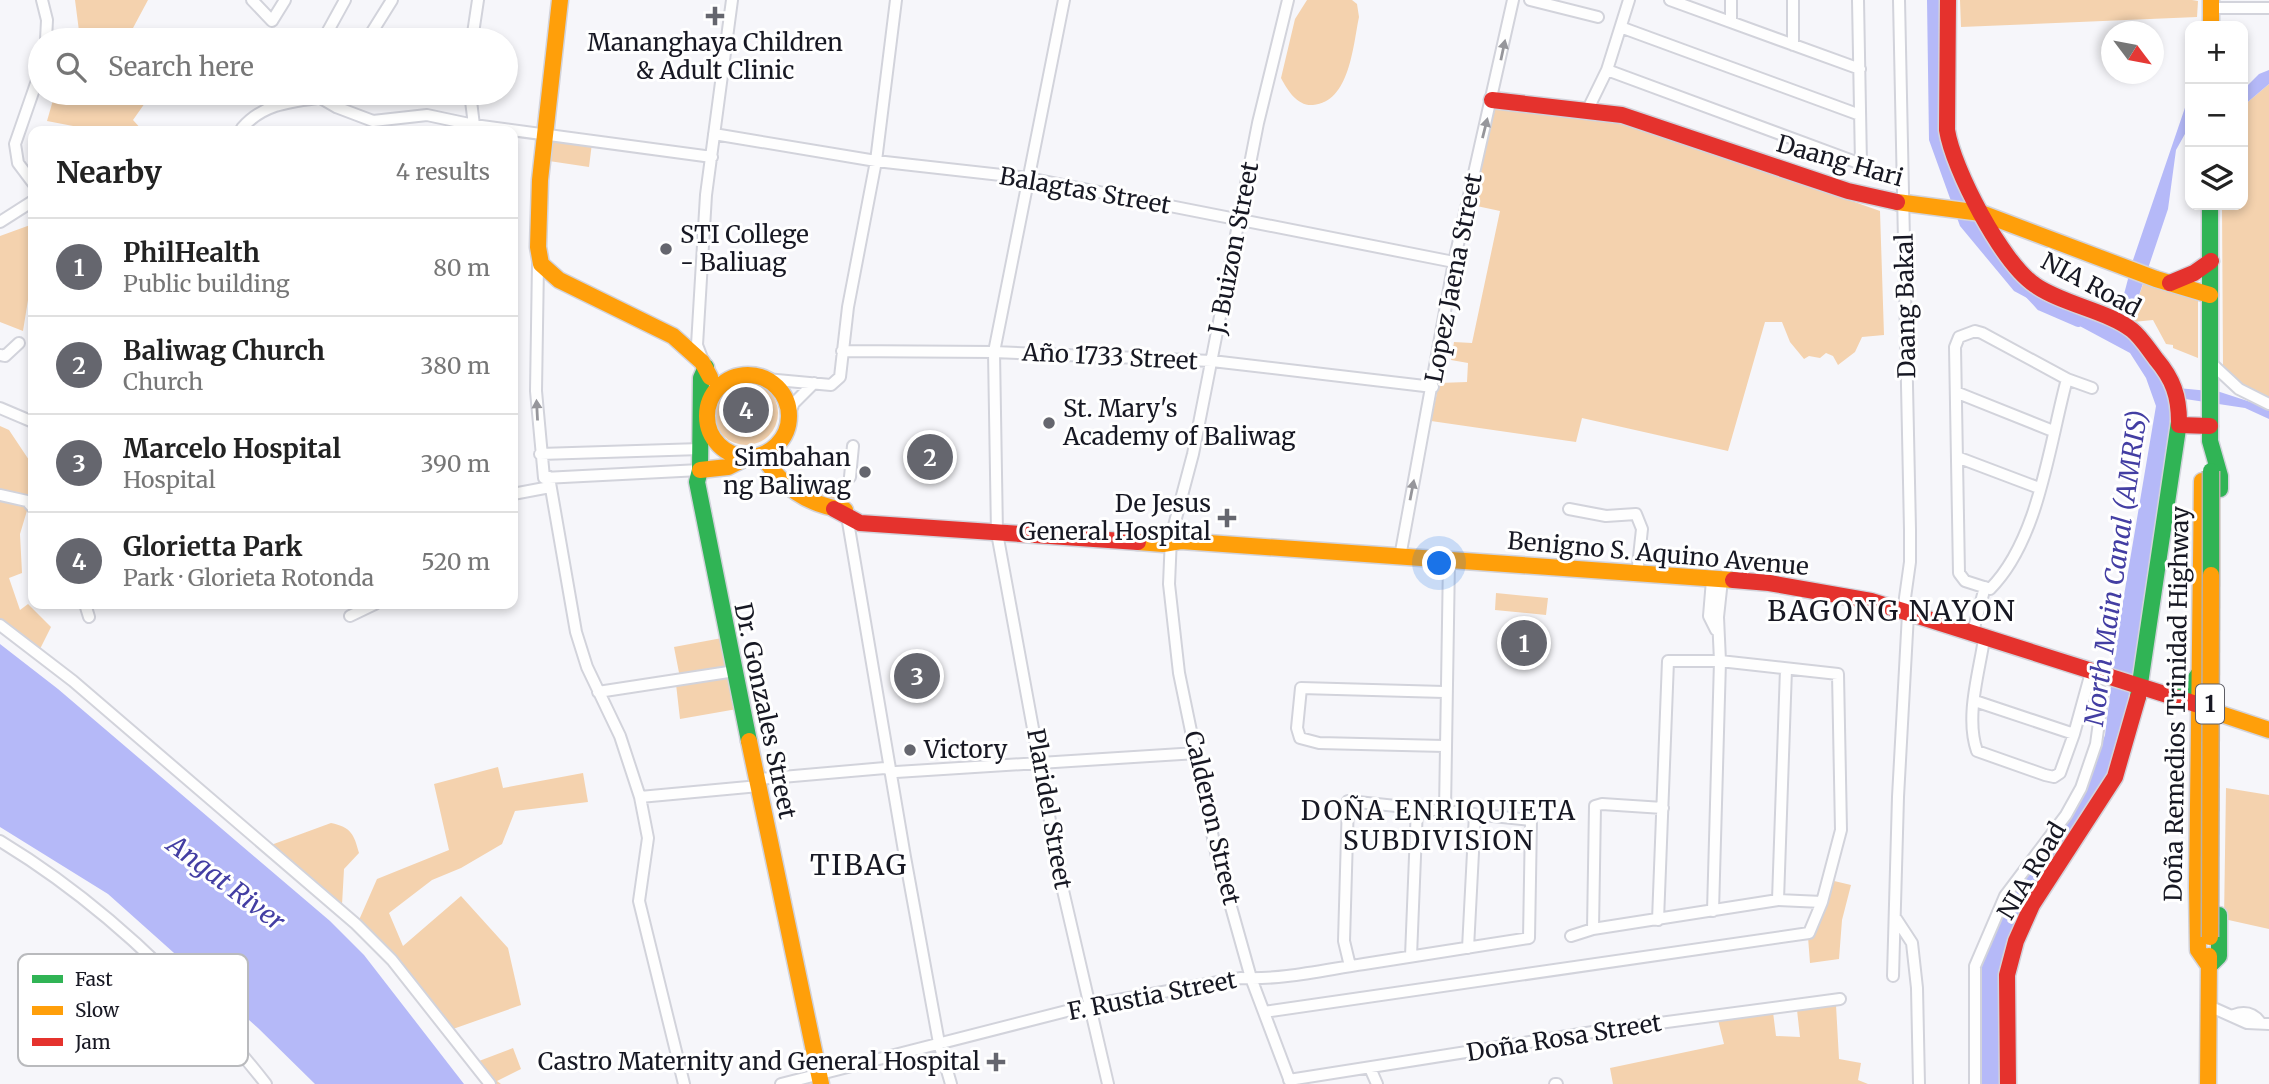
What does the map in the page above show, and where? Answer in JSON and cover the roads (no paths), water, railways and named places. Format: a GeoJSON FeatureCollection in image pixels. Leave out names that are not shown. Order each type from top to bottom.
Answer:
{"type":"FeatureCollection","features":[{"type":"Feature","properties":{"kind":"main road"},"geometry":{"type":"LineString","coordinates":[[560,0],[545,135],[537,234],[538,256],[554,277],[654,326],[696,354],[710,378],[710,428],[714,441],[728,454],[746,458]]}},
{"type":"Feature","properties":{"kind":"main road","name":"NIA Road"},"geometry":{"type":"LineString","coordinates":[[1948,0],[1947,130],[1950,150],[1975,212],[2017,269],[2036,286],[2126,328],[2155,355],[2177,395],[2179,425],[2137,687],[2115,777],[2032,905],[2016,941],[2007,975],[2008,1084]]}},
{"type":"Feature","properties":{"kind":"main road","name":"Daang Hari"},"geometry":{"type":"LineString","coordinates":[[1492,100],[1622,115],[1848,191],[1904,204],[1975,212],[2210,295]]}},
{"type":"Feature","properties":{"kind":"main road","name":"Doña Remedios Trinidad Highway"},"geometry":{"type":"LineString","coordinates":[[2208,1084],[2209,966],[2198,950],[2202,474],[2210,434],[2210,210]]}},
{"type":"Feature","properties":{"kind":"main road"},"geometry":{"type":"LineString","coordinates":[[2170,283],[2194,273],[2211,261]]}},
{"type":"Feature","properties":{"kind":"main road"},"geometry":{"type":"LineString","coordinates":[[700,470],[728,467],[746,458],[762,455],[780,441],[789,414],[781,392],[766,379],[706,367]]}},
{"type":"Feature","properties":{"kind":"main road","name":"Dr. Gonzales Street"},"geometry":{"type":"LineString","coordinates":[[706,367],[701,378],[701,449],[697,482],[704,529],[820,1078]]}},
{"type":"Feature","properties":{"kind":"main road"},"geometry":{"type":"LineString","coordinates":[[710,402],[720,385],[742,375]]}},
{"type":"Feature","properties":{"kind":"main road"},"geometry":{"type":"LineString","coordinates":[[2179,425],[2210,434]]}},
{"type":"Feature","properties":{"kind":"main road","name":"Doña Remedios Trinidad Highway"},"geometry":{"type":"LineString","coordinates":[[2209,966],[2219,956],[2220,476],[2210,434]]}},
{"type":"Feature","properties":{"kind":"main road","name":"1"},"geometry":{"type":"LineString","coordinates":[[2209,966],[2210,434]]}},
{"type":"Feature","properties":{"kind":"main road","name":"Benigno S. Aquino Avenue"},"geometry":{"type":"LineString","coordinates":[[762,455],[773,473],[797,496],[816,506],[843,512],[998,527],[1164,534],[1174,540],[1717,580],[1815,590],[1906,613],[2095,676],[2200,705]]}},
{"type":"Feature","properties":{"kind":"main road"},"geometry":{"type":"LineString","coordinates":[[2172,698],[2188,689],[2200,672]]}},
{"type":"Feature","properties":{"kind":"main road"},"geometry":{"type":"LineString","coordinates":[[2218,713],[2269,730]]}},
{"type":"Feature","properties":{"kind":"street"},"geometry":{"type":"LineString","coordinates":[[42,0],[47,28]]}},
{"type":"Feature","properties":{"kind":"street"},"geometry":{"type":"LineString","coordinates":[[252,0],[272,21],[285,0]]}},
{"type":"Feature","properties":{"kind":"street"},"geometry":{"type":"LineString","coordinates":[[330,28],[345,0]]}},
{"type":"Feature","properties":{"kind":"street"},"geometry":{"type":"LineString","coordinates":[[374,28],[391,0]]}},
{"type":"Feature","properties":{"kind":"street"},"geometry":{"type":"LineString","coordinates":[[474,28],[478,0]]}},
{"type":"Feature","properties":{"kind":"street"},"geometry":{"type":"LineString","coordinates":[[706,367],[697,345],[714,134],[732,0]]}},
{"type":"Feature","properties":{"kind":"street"},"geometry":{"type":"LineString","coordinates":[[766,379],[836,383],[876,161],[895,0]]}},
{"type":"Feature","properties":{"kind":"street","name":"Plaridel Street"},"geometry":{"type":"LineString","coordinates":[[1064,0],[994,352],[998,527],[1062,886],[1108,1084]]}},
{"type":"Feature","properties":{"kind":"street","name":"J. Buizon Street"},"geometry":{"type":"LineString","coordinates":[[1174,540],[1241,219],[1258,123],[1287,0]]}},
{"type":"Feature","properties":{"kind":"street","name":"Lopez Jaena Street"},"geometry":{"type":"LineString","coordinates":[[1400,557],[1454,262],[1513,0]]}},
{"type":"Feature","properties":{"kind":"street"},"geometry":{"type":"LineString","coordinates":[[1530,0],[1598,17]]}},
{"type":"Feature","properties":{"kind":"street"},"geometry":{"type":"LineString","coordinates":[[1587,111],[1623,28],[1629,0]]}},
{"type":"Feature","properties":{"kind":"street"},"geometry":{"type":"LineString","coordinates":[[1670,0],[1691,4],[1731,22],[1860,69]]}},
{"type":"Feature","properties":{"kind":"street"},"geometry":{"type":"LineString","coordinates":[[1731,0],[1731,22]]}},
{"type":"Feature","properties":{"kind":"street"},"geometry":{"type":"LineString","coordinates":[[1793,0],[1793,45]]}},
{"type":"Feature","properties":{"kind":"street"},"geometry":{"type":"LineString","coordinates":[[1607,70],[1861,164],[1858,0]]}},
{"type":"Feature","properties":{"kind":"street","name":"Daang Bakal"},"geometry":{"type":"LineString","coordinates":[[1894,976],[1894,916],[1910,562],[1899,0]]}},
{"type":"Feature","properties":{"kind":"street"},"geometry":{"type":"LineString","coordinates":[[2211,4],[2269,8]]}},
{"type":"Feature","properties":{"kind":"street"},"geometry":{"type":"LineString","coordinates":[[1623,28],[1860,115]]}},
{"type":"Feature","properties":{"kind":"street"},"geometry":{"type":"LineString","coordinates":[[28,176],[18,163],[15,144],[29,105]]}},
{"type":"Feature","properties":{"kind":"street"},"geometry":{"type":"LineString","coordinates":[[244,126],[255,114],[277,105]]}},
{"type":"Feature","properties":{"kind":"street"},"geometry":{"type":"LineString","coordinates":[[332,105],[373,121],[427,115],[481,126]]}},
{"type":"Feature","properties":{"kind":"street"},"geometry":{"type":"LineString","coordinates":[[472,105],[474,125]]}},
{"type":"Feature","properties":{"kind":"street"},"geometry":{"type":"LineString","coordinates":[[518,131],[712,157]]}},
{"type":"Feature","properties":{"kind":"street","name":"Balagtas Street"},"geometry":{"type":"LineString","coordinates":[[714,134],[876,161],[1028,178],[1454,262]]}},
{"type":"Feature","properties":{"kind":"street"},"geometry":{"type":"LineString","coordinates":[[0,222],[28,204]]}},
{"type":"Feature","properties":{"kind":"street"},"geometry":{"type":"LineString","coordinates":[[538,256],[536,391],[540,454],[548,481],[576,632],[598,692],[620,736],[640,797],[648,838],[639,901],[684,1084]]}},
{"type":"Feature","properties":{"kind":"street"},"geometry":{"type":"LineString","coordinates":[[2067,379],[2025,535],[2009,566],[1990,589],[1965,581],[1959,573],[1958,393],[1955,347],[1959,337],[1975,331],[2067,379],[2092,388]]}},
{"type":"Feature","properties":{"kind":"street"},"geometry":{"type":"LineString","coordinates":[[0,355],[5,356],[19,343]]}},
{"type":"Feature","properties":{"kind":"street","name":"Año 1733 Street"},"geometry":{"type":"LineString","coordinates":[[842,351],[994,352],[1212,361],[1433,387]]}},
{"type":"Feature","properties":{"kind":"street"},"geometry":{"type":"LineString","coordinates":[[2211,363],[2239,389],[2269,404]]}},
{"type":"Feature","properties":{"kind":"street"},"geometry":{"type":"LineString","coordinates":[[789,414],[794,403],[814,383]]}},
{"type":"Feature","properties":{"kind":"street"},"geometry":{"type":"LineString","coordinates":[[1958,393],[2053,431]]}},
{"type":"Feature","properties":{"kind":"street"},"geometry":{"type":"LineString","coordinates":[[0,408],[28,420]]}},
{"type":"Feature","properties":{"kind":"street"},"geometry":{"type":"LineString","coordinates":[[850,477],[853,446]]}},
{"type":"Feature","properties":{"kind":"street"},"geometry":{"type":"LineString","coordinates":[[540,454],[701,449]]}},
{"type":"Feature","properties":{"kind":"street"},"geometry":{"type":"LineString","coordinates":[[1957,457],[2039,488]]}},
{"type":"Feature","properties":{"kind":"street"},"geometry":{"type":"LineString","coordinates":[[518,492],[548,481],[700,470]]}},
{"type":"Feature","properties":{"kind":"street"},"geometry":{"type":"LineString","coordinates":[[0,495],[28,502]]}},
{"type":"Feature","properties":{"kind":"street"},"geometry":{"type":"LineString","coordinates":[[1569,509],[1606,516],[1636,514],[1642,529],[1637,575]]}},
{"type":"Feature","properties":{"kind":"street"},"geometry":{"type":"LineString","coordinates":[[843,512],[939,1043],[951,1084]]}},
{"type":"Feature","properties":{"kind":"street","name":"Calderon Street"},"geometry":{"type":"LineString","coordinates":[[1174,540],[1169,584],[1179,673],[1215,846],[1251,978],[1290,1082]]}},
{"type":"Feature","properties":{"kind":"street"},"geometry":{"type":"LineString","coordinates":[[1444,810],[1444,692],[1449,560]]}},
{"type":"Feature","properties":{"kind":"street"},"geometry":{"type":"LineString","coordinates":[[1713,911],[1720,661],[1717,580]]}},
{"type":"Feature","properties":{"kind":"street"},"geometry":{"type":"LineString","coordinates":[[1985,587],[1978,637],[1975,701],[1975,745],[1983,755],[2054,777],[2063,768],[2095,676]]}},
{"type":"Feature","properties":{"kind":"street"},"geometry":{"type":"LineString","coordinates":[[87,609],[89,617]]}},
{"type":"Feature","properties":{"kind":"street"},"geometry":{"type":"LineString","coordinates":[[350,616],[365,609]]}},
{"type":"Feature","properties":{"kind":"street"},"geometry":{"type":"LineString","coordinates":[[0,625],[73,681],[356,924],[392,960],[491,1084]]}},
{"type":"Feature","properties":{"kind":"street"},"geometry":{"type":"LineString","coordinates":[[1264,1012],[1809,933],[1822,901],[1841,830],[1838,674],[1720,661],[1668,661],[1658,920]]}},
{"type":"Feature","properties":{"kind":"street"},"geometry":{"type":"LineString","coordinates":[[1779,900],[1786,669]]}},
{"type":"Feature","properties":{"kind":"street"},"geometry":{"type":"LineString","coordinates":[[598,692],[735,671]]}},
{"type":"Feature","properties":{"kind":"street"},"geometry":{"type":"LineString","coordinates":[[1975,1084],[1975,966],[2005,896],[2066,815],[2090,766],[2103,693],[2095,676]]}},
{"type":"Feature","properties":{"kind":"street"},"geometry":{"type":"LineString","coordinates":[[1444,692],[1301,688],[1297,728],[1300,738],[1319,743],[1444,746]]}},
{"type":"Feature","properties":{"kind":"street"},"geometry":{"type":"LineString","coordinates":[[1975,701],[2074,734]]}},
{"type":"Feature","properties":{"kind":"street"},"geometry":{"type":"LineString","coordinates":[[640,797],[814,772],[891,771],[1197,753]]}},
{"type":"Feature","properties":{"kind":"street"},"geometry":{"type":"LineString","coordinates":[[1349,966],[1344,927],[1348,801],[1475,814],[1468,948]]}},
{"type":"Feature","properties":{"kind":"street"},"geometry":{"type":"LineString","coordinates":[[1593,929],[1595,806],[1602,804],[1663,808]]}},
{"type":"Feature","properties":{"kind":"street"},"geometry":{"type":"LineString","coordinates":[[1411,957],[1417,807]]}},
{"type":"Feature","properties":{"kind":"street","name":"F. Rustia Street"},"geometry":{"type":"LineString","coordinates":[[781,1084],[820,1078],[939,1043],[1090,1006],[1251,978],[1529,938],[1531,820],[1475,814]]}},
{"type":"Feature","properties":{"kind":"street"},"geometry":{"type":"LineString","coordinates":[[0,841],[29,858],[118,926],[147,954]]}},
{"type":"Feature","properties":{"kind":"street"},"geometry":{"type":"LineString","coordinates":[[1571,936],[1593,929],[1779,900],[1822,901]]}},
{"type":"Feature","properties":{"kind":"street"},"geometry":{"type":"LineString","coordinates":[[1894,916],[1912,943],[1917,988],[1919,1084]]}},
{"type":"Feature","properties":{"kind":"street","name":"Doña Rosa Street"},"geometry":{"type":"LineString","coordinates":[[1290,1082],[1599,1031],[1840,999]]}},
{"type":"Feature","properties":{"kind":"street"},"geometry":{"type":"LineString","coordinates":[[2209,1006],[2234,1015],[2243,1012],[2255,1015],[2265,1023]]}},
{"type":"Feature","properties":{"kind":"street"},"geometry":{"type":"LineString","coordinates":[[248,1061],[266,1084]]}},
{"type":"Feature","properties":{"kind":"street"},"geometry":{"type":"LineString","coordinates":[[1370,1068],[1377,1084]]}},
{"type":"Feature","properties":{"kind":"water","name":"North Main Canal (AMRIS)"},"geometry":{"type":"Polygon","coordinates":[[[1927,0],[1946,0],[1945,124],[2008,266],[2118,317],[2133,260],[2185,108],[2185,134],[2176,150],[2168,209],[2131,319],[2167,387],[2220,392],[2269,408],[2269,419],[2245,408],[2172,397],[2177,418],[2135,675],[2116,765],[2019,923],[2002,1084],[1980,1084],[1981,967],[2008,902],[2088,783],[2105,735],[2117,637],[2156,406],[2146,378],[2130,353],[2014,291],[1960,226],[1929,140],[1927,0]]]}},
{"type":"Feature","properties":{"kind":"water"},"geometry":{"type":"Polygon","coordinates":[[[2269,70],[2269,84],[2248,102],[2248,85],[2259,74],[2269,70]]]}},
{"type":"Feature","properties":{"kind":"water","name":"Angat River"},"geometry":{"type":"Polygon","coordinates":[[[0,644],[58,689],[330,921],[364,955],[464,1084],[315,1084],[248,1019],[248,954],[175,954],[108,894],[0,827],[0,644]]]}},
{"type":"Feature","properties":{"kind":"waterway","name":"North Main Canal (AMRIS)"},"geometry":{"type":"LineString","coordinates":[[2029,293],[2041,306],[2078,322]]}},
{"type":"Feature","properties":{"kind":"place","name":"Mananghaya Children & Adult Clinic"},"geometry":{"type":"Point","coordinates":[715,16]}},
{"type":"Feature","properties":{"kind":"place","name":"STI College - Baliuag"},"geometry":{"type":"Point","coordinates":[666,249]}},
{"type":"Feature","properties":{"kind":"place","name":"Glorietta Park"},"geometry":{"type":"Point","coordinates":[746,410]}},
{"type":"Feature","properties":{"kind":"place","name":"St. Mary's Academy of Baliwag"},"geometry":{"type":"Point","coordinates":[1049,423]}},
{"type":"Feature","properties":{"kind":"place","name":"Baliwag Church"},"geometry":{"type":"Point","coordinates":[930,457]}},
{"type":"Feature","properties":{"kind":"place","name":"Simbahan ng Baliwag"},"geometry":{"type":"Point","coordinates":[865,472]}},
{"type":"Feature","properties":{"kind":"place","name":"De Jesus General Hospital"},"geometry":{"type":"Point","coordinates":[1227,518]}},
{"type":"Feature","properties":{"kind":"place","name":"PhilHealth"},"geometry":{"type":"Point","coordinates":[1524,643]}},
{"type":"Feature","properties":{"kind":"place","name":"Marcelo Hospital"},"geometry":{"type":"Point","coordinates":[917,676]}},
{"type":"Feature","properties":{"kind":"place","name":"Victory"},"geometry":{"type":"Point","coordinates":[910,750]}},
{"type":"Feature","properties":{"kind":"place","name":"Castro Maternity and General Hospital"},"geometry":{"type":"Point","coordinates":[996,1062]}},
{"type":"Feature","properties":{"kind":"district","name":"BAGONG NAYON"},"geometry":{"type":"Point","coordinates":[1892,611]}},
{"type":"Feature","properties":{"kind":"district","name":"DOÑA ENRIQUIETA SUBDIVISION"},"geometry":{"type":"Point","coordinates":[1439,826]}},
{"type":"Feature","properties":{"kind":"district","name":"TIBAG"},"geometry":{"type":"Point","coordinates":[859,865]}}]}
